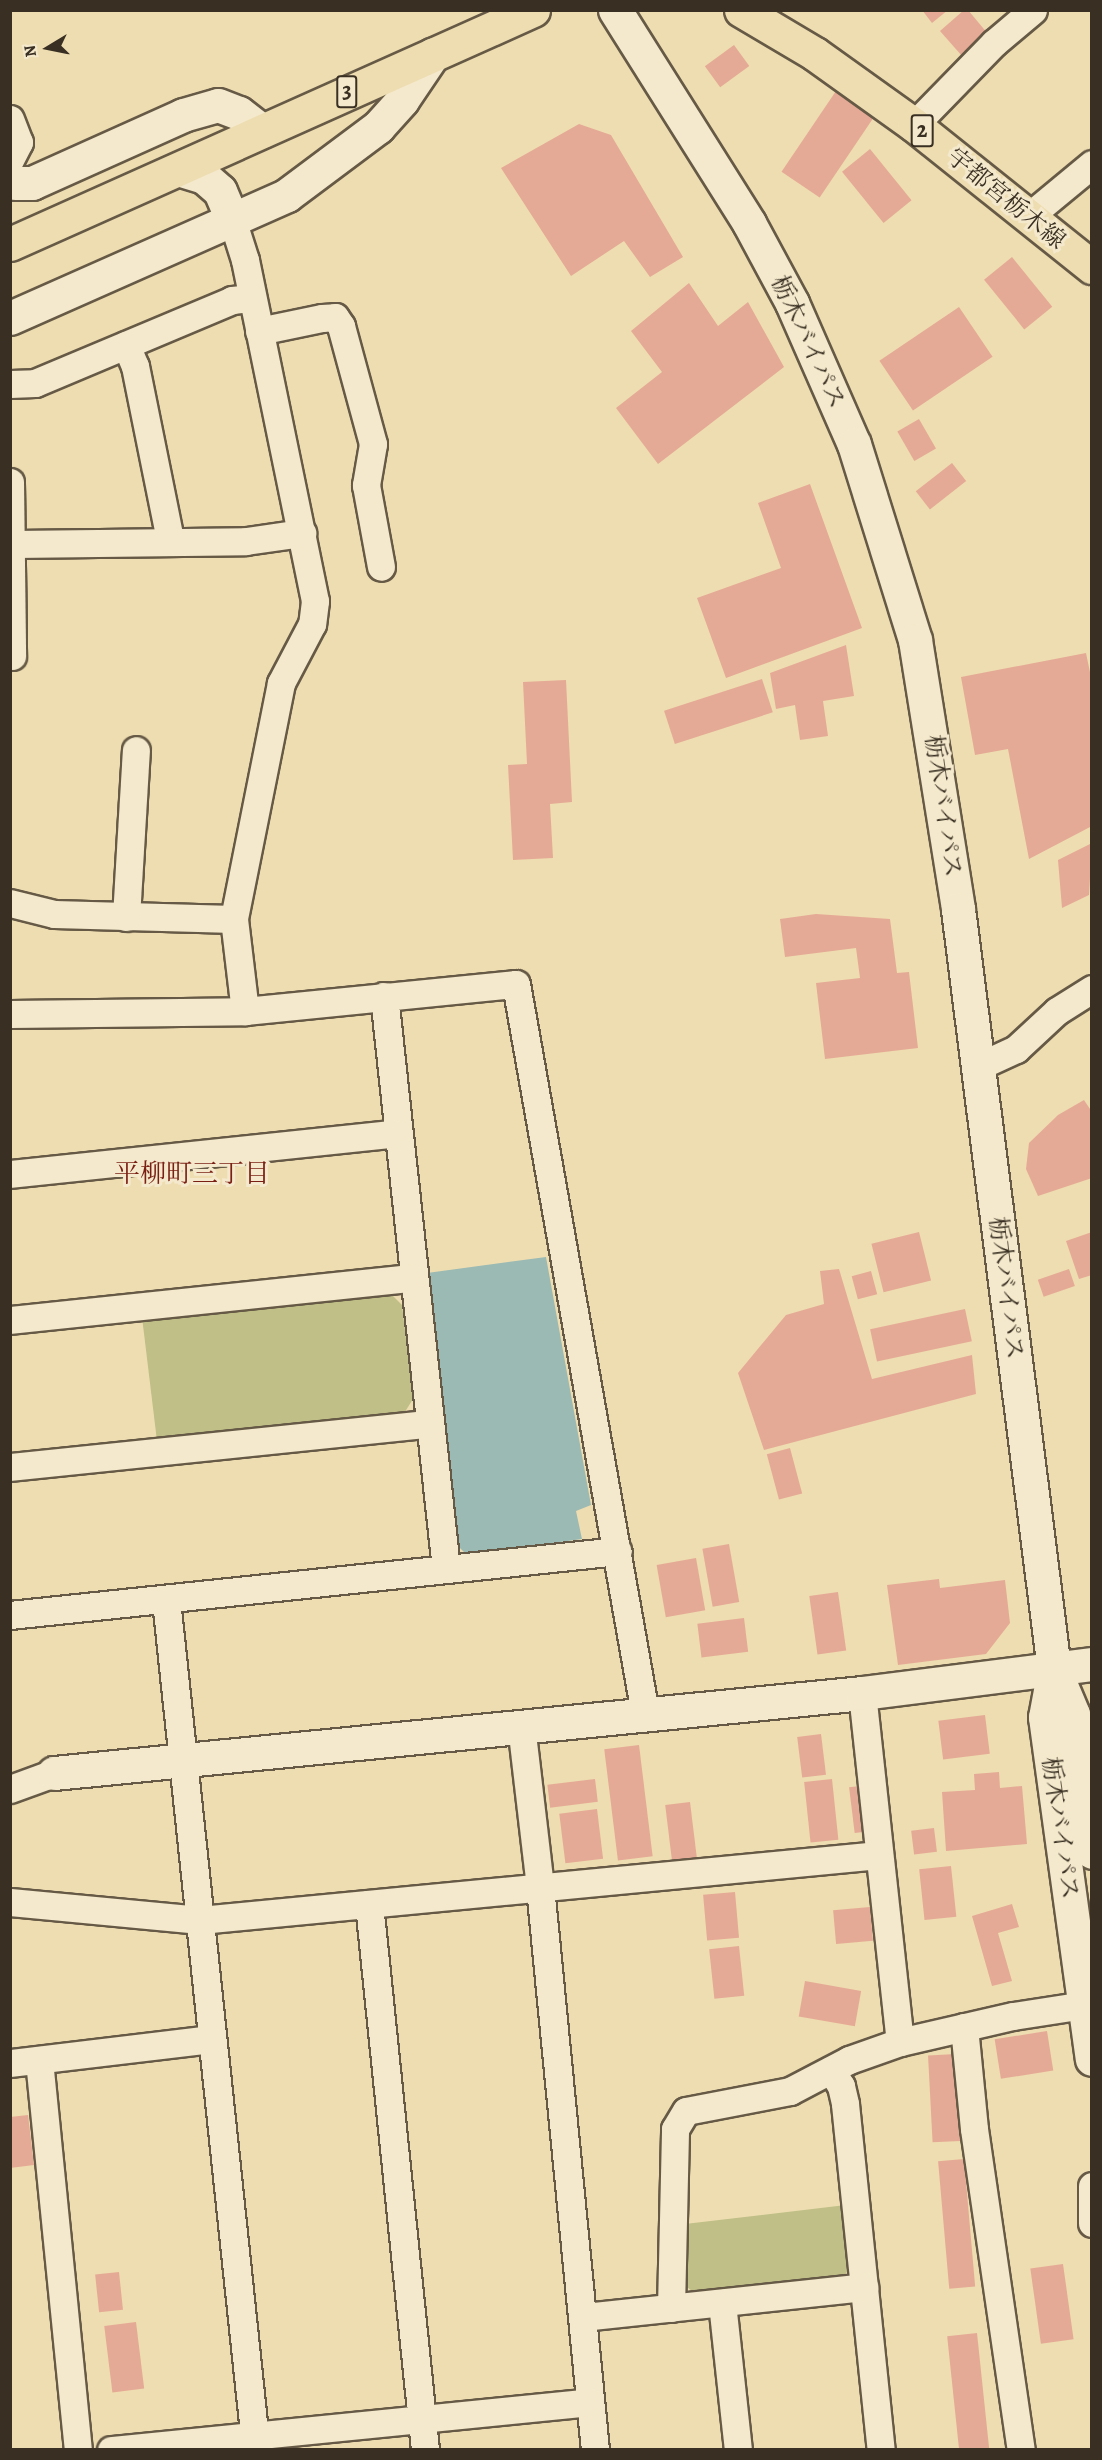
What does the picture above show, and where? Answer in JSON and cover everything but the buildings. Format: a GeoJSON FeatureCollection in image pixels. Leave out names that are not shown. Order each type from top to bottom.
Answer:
{"type":"FeatureCollection","features":[{"type":"Feature","properties":{"kind":"main road","name":"3"},"geometry":{"type":"LineString","coordinates":[[10,244],[181,170],[262,131],[533,10]]}},
{"type":"Feature","properties":{"kind":"main road","name":"栃木バイパス"},"geometry":{"type":"LineString","coordinates":[[615,10],[749,223],[787,293],[831,384],[858,455],[915,640],[934,745],[1054,1669],[1073,1714],[1092,1852]]}},
{"type":"Feature","properties":{"kind":"main road","name":"宇都宮栃木線"},"geometry":{"type":"LineString","coordinates":[[741,10],[815,54],[914,125],[1092,267]]}},
{"type":"Feature","properties":{"kind":"main road"},"geometry":{"type":"LineString","coordinates":[[10,318],[278,200],[352,148],[402,100],[433,54]]}},
{"type":"Feature","properties":{"kind":"main road"},"geometry":{"type":"LineString","coordinates":[[12,177],[32,183],[199,109],[218,105],[239,113],[262,131]]}},
{"type":"Feature","properties":{"kind":"main road"},"geometry":{"type":"LineString","coordinates":[[181,170],[204,177],[220,191],[232,219]]}},
{"type":"Feature","properties":{"kind":"main road"},"geometry":{"type":"LineString","coordinates":[[54,1773],[520,1725],[862,1693],[1092,1665]]}},
{"type":"Feature","properties":{"kind":"main road","name":"栃木バイパス"},"geometry":{"type":"LineString","coordinates":[[1054,1669],[1045,1718],[1092,2059]]}},
{"type":"Feature","properties":{"kind":"street"},"geometry":{"type":"LineString","coordinates":[[914,125],[994,43],[1033,10]]}},
{"type":"Feature","properties":{"kind":"street"},"geometry":{"type":"LineString","coordinates":[[10,119],[19,142],[12,177]]}},
{"type":"Feature","properties":{"kind":"street"},"geometry":{"type":"LineString","coordinates":[[1028,217],[1092,164]]}},
{"type":"Feature","properties":{"kind":"street"},"geometry":{"type":"LineString","coordinates":[[232,219],[252,298],[302,533],[314,612],[312,624],[281,683],[234,919],[245,1011]]}},
{"type":"Feature","properties":{"kind":"street"},"geometry":{"type":"LineString","coordinates":[[10,384],[35,383],[232,300],[252,298]]}},
{"type":"Feature","properties":{"kind":"street"},"geometry":{"type":"LineString","coordinates":[[259,331],[335,317],[341,326],[373,444],[366,485],[381,567]]}},
{"type":"Feature","properties":{"kind":"street"},"geometry":{"type":"LineString","coordinates":[[126,345],[135,366],[170,539]]}},
{"type":"Feature","properties":{"kind":"street"},"geometry":{"type":"LineString","coordinates":[[11,494],[14,544],[12,656]]}},
{"type":"Feature","properties":{"kind":"street"},"geometry":{"type":"LineString","coordinates":[[14,544],[170,539],[246,541],[302,533]]}},
{"type":"Feature","properties":{"kind":"street"},"geometry":{"type":"LineString","coordinates":[[126,917],[136,750]]}},
{"type":"Feature","properties":{"kind":"street"},"geometry":{"type":"LineString","coordinates":[[10,903],[54,914],[234,919]]}},
{"type":"Feature","properties":{"kind":"street"},"geometry":{"type":"LineString","coordinates":[[10,1014],[245,1011],[516,984],[645,1713]]}},
{"type":"Feature","properties":{"kind":"street"},"geometry":{"type":"LineString","coordinates":[[977,1067],[1016,1049],[1057,1011],[1092,989]]}},
{"type":"Feature","properties":{"kind":"street"},"geometry":{"type":"LineString","coordinates":[[384,996],[412,1278],[446,1569]]}},
{"type":"Feature","properties":{"kind":"street"},"geometry":{"type":"LineString","coordinates":[[10,1174],[397,1133]]}},
{"type":"Feature","properties":{"kind":"street"},"geometry":{"type":"LineString","coordinates":[[10,1320],[412,1278]]}},
{"type":"Feature","properties":{"kind":"street"},"geometry":{"type":"LineString","coordinates":[[10,1467],[429,1424]]}},
{"type":"Feature","properties":{"kind":"street"},"geometry":{"type":"LineString","coordinates":[[10,1615],[618,1551]]}},
{"type":"Feature","properties":{"kind":"street"},"geometry":{"type":"LineString","coordinates":[[166,1600],[255,2442]]}},
{"type":"Feature","properties":{"kind":"street"},"geometry":{"type":"LineString","coordinates":[[862,1693],[900,2042]]}},
{"type":"Feature","properties":{"kind":"street"},"geometry":{"type":"LineString","coordinates":[[520,1725],[540,1887],[584,2317],[595,2450]]}},
{"type":"Feature","properties":{"kind":"street"},"geometry":{"type":"LineString","coordinates":[[10,1768],[54,1773]]}},
{"type":"Feature","properties":{"kind":"street"},"geometry":{"type":"LineString","coordinates":[[10,1789],[54,1773]]}},
{"type":"Feature","properties":{"kind":"street"},"geometry":{"type":"LineString","coordinates":[[10,1902],[200,1920],[879,1855]]}},
{"type":"Feature","properties":{"kind":"street"},"geometry":{"type":"LineString","coordinates":[[369,1904],[425,2450]]}},
{"type":"Feature","properties":{"kind":"street"},"geometry":{"type":"LineString","coordinates":[[671,2308],[678,2120],[686,2111],[790,2091],[831,2070],[900,2042],[964,2027],[1084,2006]]}},
{"type":"Feature","properties":{"kind":"street"},"geometry":{"type":"LineString","coordinates":[[964,2027],[974,2128],[1021,2450]]}},
{"type":"Feature","properties":{"kind":"street"},"geometry":{"type":"LineString","coordinates":[[10,2063],[211,2039]]}},
{"type":"Feature","properties":{"kind":"street"},"geometry":{"type":"LineString","coordinates":[[39,2060],[78,2450]]}},
{"type":"Feature","properties":{"kind":"street"},"geometry":{"type":"LineString","coordinates":[[831,2070],[841,2086],[845,2104],[881,2450]]}},
{"type":"Feature","properties":{"kind":"street"},"geometry":{"type":"LineString","coordinates":[[1092,2186],[1092,2223]]}},
{"type":"Feature","properties":{"kind":"street"},"geometry":{"type":"LineString","coordinates":[[584,2317],[864,2287]]}},
{"type":"Feature","properties":{"kind":"street"},"geometry":{"type":"LineString","coordinates":[[722,2303],[738,2450]]}},
{"type":"Feature","properties":{"kind":"street"},"geometry":{"type":"LineString","coordinates":[[111,2450],[255,2442],[422,2418],[590,2402]]}},
{"type":"Feature","properties":{"kind":"green space"},"geometry":{"type":"Polygon","coordinates":[[[389,1292],[402,1305],[413,1399],[403,1415],[157,1441],[142,1317],[389,1292]]]}},
{"type":"Feature","properties":{"kind":"green space"},"geometry":{"type":"Polygon","coordinates":[[[846,2205],[852,2265],[841,2280],[696,2294],[683,2284],[685,2224],[846,2205]]]}},
{"type":"Feature","properties":{"kind":"water"},"geometry":{"type":"Polygon","coordinates":[[[546,1257],[591,1505],[576,1511],[582,1539],[467,1555],[455,1543],[427,1273],[546,1257]]]}},
{"type":"Feature","properties":{"kind":"district","name":"平柳町三丁目"},"geometry":{"type":"Point","coordinates":[192,1174]}}]}
